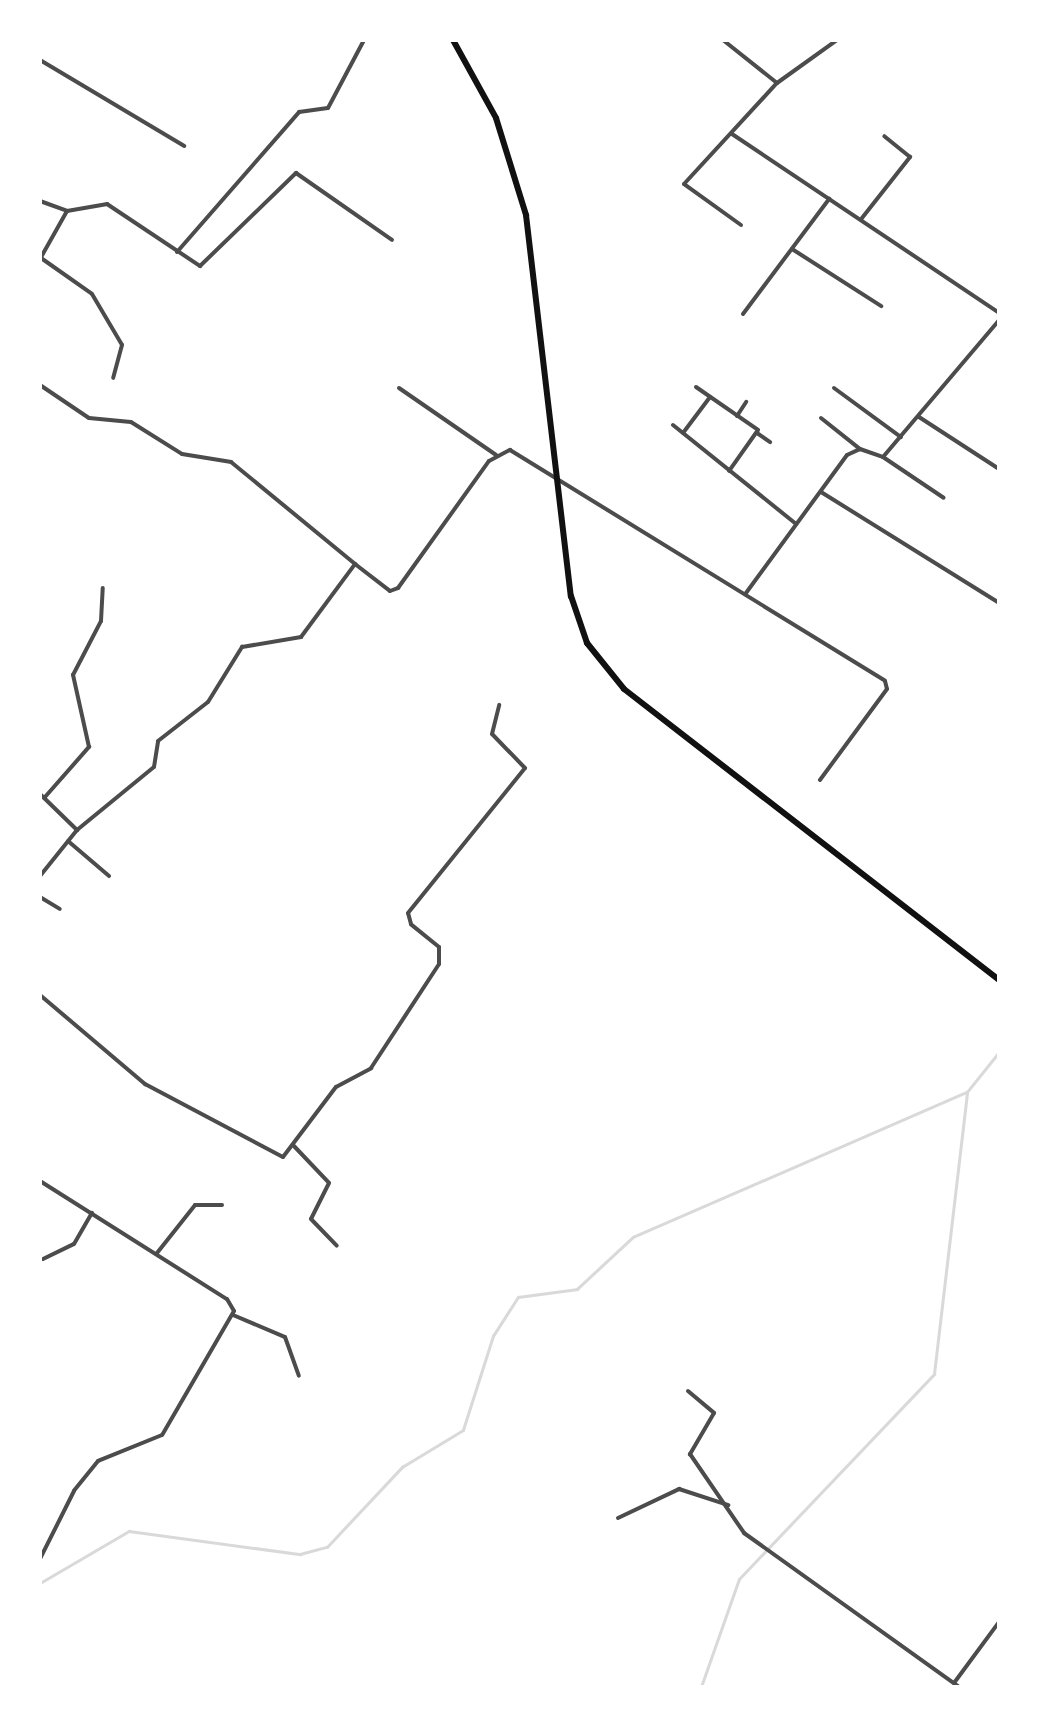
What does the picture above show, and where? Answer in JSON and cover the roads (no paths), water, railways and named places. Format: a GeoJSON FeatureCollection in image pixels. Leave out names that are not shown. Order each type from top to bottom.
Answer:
{"type":"FeatureCollection","features":[{"type":"Feature","properties":{"kind":"main road"},"geometry":{"type":"LineString","coordinates":[[454,40],[496,118],[517,176],[560,477],[574,608],[602,666],[818,844],[999,980]]}},
{"type":"Feature","properties":{"kind":"street"},"geometry":{"type":"LineString","coordinates":[[177,252],[298,112],[328,108],[364,40]]}},
{"type":"Feature","properties":{"kind":"street"},"geometry":{"type":"LineString","coordinates":[[723,40],[778,83]]}},
{"type":"Feature","properties":{"kind":"street"},"geometry":{"type":"LineString","coordinates":[[741,225],[684,184],[778,83],[837,40]]}},
{"type":"Feature","properties":{"kind":"street"},"geometry":{"type":"LineString","coordinates":[[40,60],[184,146]]}},
{"type":"Feature","properties":{"kind":"street"},"geometry":{"type":"LineString","coordinates":[[732,134],[862,218],[999,316],[882,457]]}},
{"type":"Feature","properties":{"kind":"street"},"geometry":{"type":"LineString","coordinates":[[862,218],[910,157],[884,136]]}},
{"type":"Feature","properties":{"kind":"street"},"geometry":{"type":"LineString","coordinates":[[40,201],[67,212],[108,204],[177,252],[207,264],[296,173],[392,240]]}},
{"type":"Feature","properties":{"kind":"street"},"geometry":{"type":"LineString","coordinates":[[743,314],[829,199]]}},
{"type":"Feature","properties":{"kind":"street"},"geometry":{"type":"LineString","coordinates":[[67,212],[40,258],[92,294],[122,344],[112,378]]}},
{"type":"Feature","properties":{"kind":"street"},"geometry":{"type":"LineString","coordinates":[[792,249],[881,306]]}},
{"type":"Feature","properties":{"kind":"street"},"geometry":{"type":"LineString","coordinates":[[40,385],[89,418],[131,422],[182,454],[231,462],[390,591],[398,588],[496,455]]}},
{"type":"Feature","properties":{"kind":"street"},"geometry":{"type":"LineString","coordinates":[[696,387],[770,442]]}},
{"type":"Feature","properties":{"kind":"street"},"geometry":{"type":"LineString","coordinates":[[399,388],[496,455],[518,452],[560,477],[888,686],[820,780]]}},
{"type":"Feature","properties":{"kind":"street"},"geometry":{"type":"LineString","coordinates":[[834,388],[901,437]]}},
{"type":"Feature","properties":{"kind":"street"},"geometry":{"type":"LineString","coordinates":[[683,434],[710,397]]}},
{"type":"Feature","properties":{"kind":"street"},"geometry":{"type":"LineString","coordinates":[[737,416],[746,402]]}},
{"type":"Feature","properties":{"kind":"street"},"geometry":{"type":"LineString","coordinates":[[917,416],[999,469]]}},
{"type":"Feature","properties":{"kind":"street"},"geometry":{"type":"LineString","coordinates":[[821,418],[860,448],[882,457],[944,498]]}},
{"type":"Feature","properties":{"kind":"street"},"geometry":{"type":"LineString","coordinates":[[673,425],[796,524]]}},
{"type":"Feature","properties":{"kind":"street"},"geometry":{"type":"LineString","coordinates":[[729,471],[757,434]]}},
{"type":"Feature","properties":{"kind":"street"},"geometry":{"type":"LineString","coordinates":[[746,593],[846,455],[860,448]]}},
{"type":"Feature","properties":{"kind":"street"},"geometry":{"type":"LineString","coordinates":[[821,492],[999,603]]}},
{"type":"Feature","properties":{"kind":"street"},"geometry":{"type":"LineString","coordinates":[[40,876],[77,830],[154,767],[158,742],[208,702],[242,648],[302,637],[355,564]]}},
{"type":"Feature","properties":{"kind":"street"},"geometry":{"type":"LineString","coordinates":[[77,830],[42,796],[89,747],[73,674],[101,620],[104,588]]}},
{"type":"Feature","properties":{"kind":"street"},"geometry":{"type":"LineString","coordinates":[[40,995],[145,1084],[276,1155],[293,1145],[336,1087],[370,1068],[438,964],[439,948],[411,924],[408,912],[525,768],[492,734],[499,705]]}},
{"type":"Feature","properties":{"kind":"street"},"geometry":{"type":"LineString","coordinates":[[68,841],[109,876]]}},
{"type":"Feature","properties":{"kind":"street"},"geometry":{"type":"LineString","coordinates":[[40,897],[60,909]]}},
{"type":"Feature","properties":{"kind":"street"},"geometry":{"type":"LineString","coordinates":[[293,1145],[329,1183],[311,1219],[337,1246]]}},
{"type":"Feature","properties":{"kind":"street"},"geometry":{"type":"LineString","coordinates":[[40,1181],[227,1298],[233,1315],[285,1337],[299,1376]]}},
{"type":"Feature","properties":{"kind":"street"},"geometry":{"type":"LineString","coordinates":[[157,1253],[195,1206],[222,1204]]}},
{"type":"Feature","properties":{"kind":"street"},"geometry":{"type":"LineString","coordinates":[[43,1259],[74,1244],[92,1213]]}},
{"type":"Feature","properties":{"kind":"street"},"geometry":{"type":"LineString","coordinates":[[40,1560],[74,1491],[98,1461],[162,1435],[233,1315]]}},
{"type":"Feature","properties":{"kind":"street"},"geometry":{"type":"LineString","coordinates":[[688,1391],[714,1413],[690,1454],[762,1550],[956,1685],[999,1622]]}},
{"type":"Feature","properties":{"kind":"street"},"geometry":{"type":"LineString","coordinates":[[618,1518],[678,1489],[728,1505]]}},
{"type":"Feature","properties":{"kind":"waterway"},"geometry":{"type":"LineString","coordinates":[[40,1583],[129,1531],[300,1554],[327,1547],[402,1467],[463,1430],[493,1336],[518,1297],[577,1289],[633,1237],[967,1092],[999,1052]]}},
{"type":"Feature","properties":{"kind":"waterway"},"geometry":{"type":"LineString","coordinates":[[701,1687],[739,1579],[934,1374],[967,1092]]}}]}
